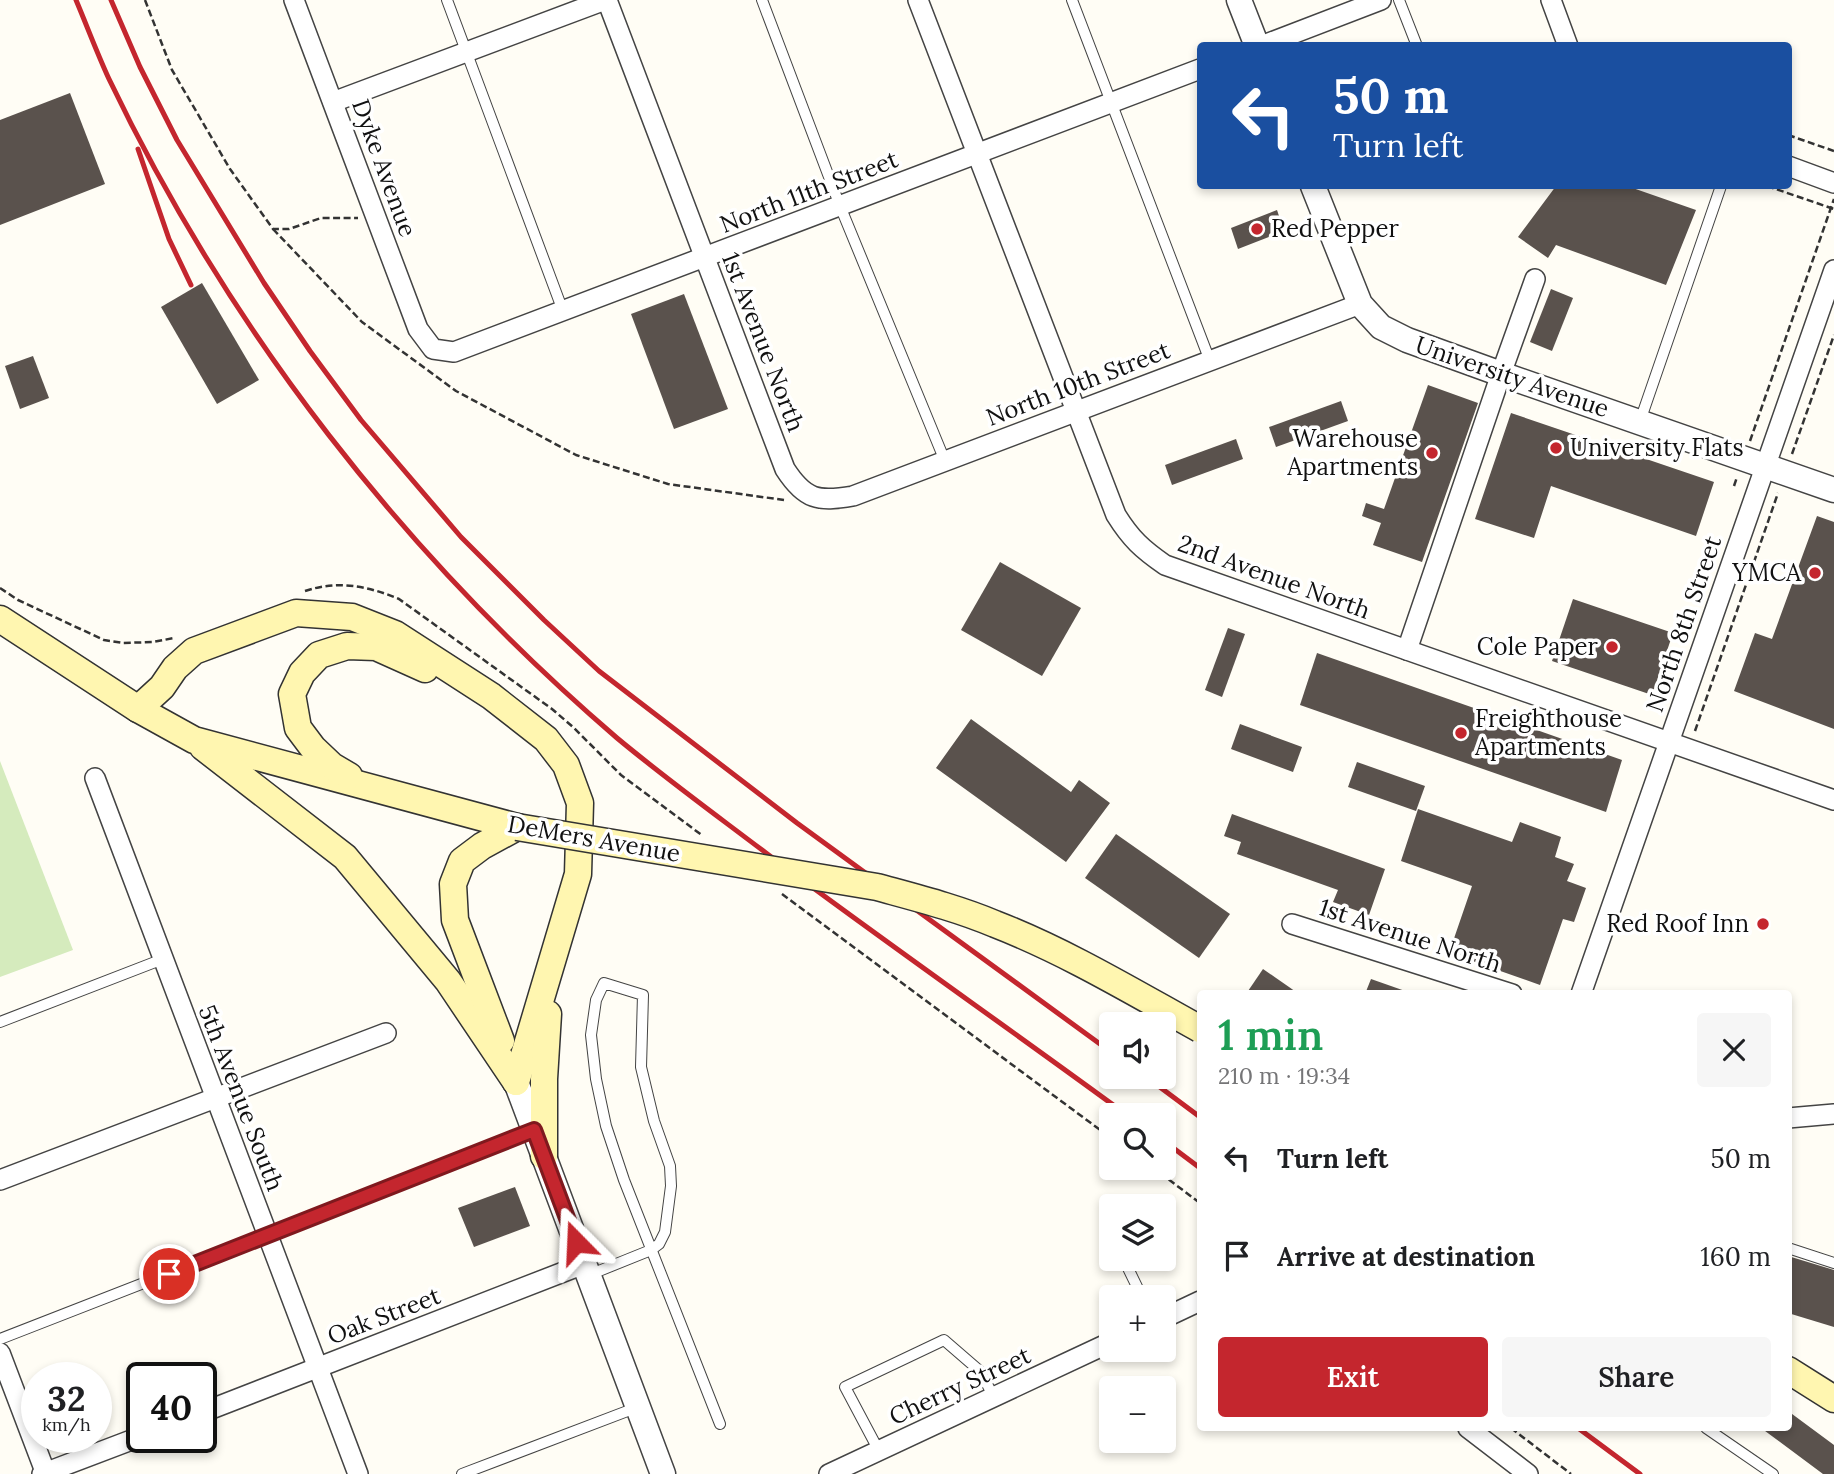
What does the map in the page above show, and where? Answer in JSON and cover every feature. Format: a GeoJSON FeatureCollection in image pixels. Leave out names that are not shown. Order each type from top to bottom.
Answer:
{"type":"FeatureCollection","features":[{"type":"Feature","properties":{"kind":"main road"},"geometry":{"type":"LineString","coordinates":[[138,709],[194,651],[296,613],[352,617],[395,634],[491,696],[546,739],[566,765],[580,803],[578,874],[516,1082]]}},
{"type":"Feature","properties":{"kind":"main road","name":"DeMers Avenue"},"geometry":{"type":"LineString","coordinates":[[0,619],[138,709],[194,740],[517,827],[866,885],[934,903],[995,923],[1051,948],[1197,1027]]}},
{"type":"Feature","properties":{"kind":"main road"},"geometry":{"type":"LineString","coordinates":[[372,789],[332,766],[313,748],[298,727],[292,694],[302,673],[319,655],[347,646],[376,647],[491,696]]}},
{"type":"Feature","properties":{"kind":"main road"},"geometry":{"type":"LineString","coordinates":[[194,740],[345,857],[448,981],[516,1082]]}},
{"type":"Feature","properties":{"kind":"main road"},"geometry":{"type":"LineString","coordinates":[[516,1082],[455,920],[453,884],[462,861],[482,846],[517,827]]}},
{"type":"Feature","properties":{"kind":"main road"},"geometry":{"type":"LineString","coordinates":[[544,1156],[543,1087],[547,1020],[556,949]]}},
{"type":"Feature","properties":{"kind":"main road"},"geometry":{"type":"LineString","coordinates":[[1792,1373],[1834,1399]]}},
{"type":"Feature","properties":{"kind":"street","name":"Dyke Avenue"},"geometry":{"type":"LineString","coordinates":[[294,0],[418,329],[433,349]]}},
{"type":"Feature","properties":{"kind":"street"},"geometry":{"type":"LineString","coordinates":[[333,102],[606,0]]}},
{"type":"Feature","properties":{"kind":"street","name":"1st Avenue North"},"geometry":{"type":"LineString","coordinates":[[606,0],[785,469],[796,486],[812,496]]}},
{"type":"Feature","properties":{"kind":"street","name":"2nd Avenue North"},"geometry":{"type":"LineString","coordinates":[[918,0],[1116,515],[1128,535],[1145,552],[1165,565],[1834,800]]}},
{"type":"Feature","properties":{"kind":"street"},"geometry":{"type":"LineString","coordinates":[[1239,0],[1257,42]]}},
{"type":"Feature","properties":{"kind":"street"},"geometry":{"type":"LineString","coordinates":[[1270,42],[1381,0]]}},
{"type":"Feature","properties":{"kind":"street"},"geometry":{"type":"LineString","coordinates":[[1551,0],[1567,42]]}},
{"type":"Feature","properties":{"kind":"street","name":"North 11th Street"},"geometry":{"type":"LineString","coordinates":[[433,349],[454,352],[1197,70]]}},
{"type":"Feature","properties":{"kind":"street"},"geometry":{"type":"LineString","coordinates":[[1792,167],[1834,183]]}},
{"type":"Feature","properties":{"kind":"street","name":"University Avenue"},"geometry":{"type":"LineString","coordinates":[[1314,189],[1360,304],[1381,327],[1406,340],[1834,490]]}},
{"type":"Feature","properties":{"kind":"street","name":"North 8th Street"},"geometry":{"type":"LineString","coordinates":[[1582,990],[1834,270]]}},
{"type":"Feature","properties":{"kind":"street"},"geometry":{"type":"LineString","coordinates":[[1407,650],[1535,279]]}},
{"type":"Feature","properties":{"kind":"street","name":"North 10th Street"},"geometry":{"type":"LineString","coordinates":[[812,496],[831,500],[853,496],[1360,304]]}},
{"type":"Feature","properties":{"kind":"street","name":"5th Avenue South"},"geometry":{"type":"LineString","coordinates":[[95,778],[358,1474]]}},
{"type":"Feature","properties":{"kind":"street","name":"1st Avenue North"},"geometry":{"type":"LineString","coordinates":[[1292,924],[1499,990]]}},
{"type":"Feature","properties":{"kind":"street"},"geometry":{"type":"LineString","coordinates":[[0,1180],[386,1033]]}},
{"type":"Feature","properties":{"kind":"street"},"geometry":{"type":"LineString","coordinates":[[516,1082],[663,1474]]}},
{"type":"Feature","properties":{"kind":"street"},"geometry":{"type":"LineString","coordinates":[[1792,1118],[1834,1114]]}},
{"type":"Feature","properties":{"kind":"street","name":"Oak Street"},"geometry":{"type":"LineString","coordinates":[[217,1407],[586,1270]]}},
{"type":"Feature","properties":{"kind":"street"},"geometry":{"type":"LineString","coordinates":[[1176,1312],[1197,1302]]}},
{"type":"Feature","properties":{"kind":"street","name":"Cherry Street"},"geometry":{"type":"LineString","coordinates":[[840,1472],[878,1451],[1099,1348]]}},
{"type":"Feature","properties":{"kind":"street"},"geometry":{"type":"LineString","coordinates":[[0,1353],[45,1474],[126,1442]]}},
{"type":"Feature","properties":{"kind":"street"},"geometry":{"type":"LineString","coordinates":[[1472,1431],[1528,1474]]}},
{"type":"Feature","properties":{"kind":"lane"},"geometry":{"type":"LineString","coordinates":[[447,0],[563,311]]}},
{"type":"Feature","properties":{"kind":"lane"},"geometry":{"type":"LineString","coordinates":[[762,0],[840,206],[945,461]]}},
{"type":"Feature","properties":{"kind":"lane"},"geometry":{"type":"LineString","coordinates":[[1072,0],[1210,361]]}},
{"type":"Feature","properties":{"kind":"lane"},"geometry":{"type":"LineString","coordinates":[[1399,0],[1415,42]]}},
{"type":"Feature","properties":{"kind":"lane"},"geometry":{"type":"LineString","coordinates":[[1640,421],[1720,189]]}},
{"type":"Feature","properties":{"kind":"lane"},"geometry":{"type":"LineString","coordinates":[[0,1022],[163,959]]}},
{"type":"Feature","properties":{"kind":"lane"},"geometry":{"type":"LineString","coordinates":[[586,1270],[651,1250],[659,1244],[665,1232],[671,1186],[670,1166],[654,1121],[641,1067],[643,995],[604,983],[596,1000],[591,1035],[596,1079],[606,1126],[624,1180],[651,1250],[720,1424]]}},
{"type":"Feature","properties":{"kind":"lane"},"geometry":{"type":"LineString","coordinates":[[0,1339],[534,1130]]}},
{"type":"Feature","properties":{"kind":"lane"},"geometry":{"type":"LineString","coordinates":[[1792,1249],[1834,1263]]}},
{"type":"Feature","properties":{"kind":"lane"},"geometry":{"type":"LineString","coordinates":[[878,1451],[845,1387],[944,1340],[981,1372],[994,1398]]}},
{"type":"Feature","properties":{"kind":"lane"},"geometry":{"type":"LineString","coordinates":[[462,1474],[638,1406]]}},
{"type":"Feature","properties":{"kind":"lane"},"geometry":{"type":"LineString","coordinates":[[1710,1431],[1773,1474]]}},
{"type":"Feature","properties":{"kind":"path"},"geometry":{"type":"LineString","coordinates":[[145,0],[172,71],[230,169],[273,229],[362,322],[456,391],[576,455],[668,484],[805,503],[812,496]]}},
{"type":"Feature","properties":{"kind":"path"},"geometry":{"type":"LineString","coordinates":[[1792,136],[1834,151]]}},
{"type":"Feature","properties":{"kind":"path"},"geometry":{"type":"LineString","coordinates":[[1776,189],[1833,208]]}},
{"type":"Feature","properties":{"kind":"path"},"geometry":{"type":"LineString","coordinates":[[1689,750],[1834,199]]}},
{"type":"Feature","properties":{"kind":"path"},"geometry":{"type":"LineString","coordinates":[[273,229],[289,229],[321,218],[352,219],[375,216]]}},
{"type":"Feature","properties":{"kind":"path"},"geometry":{"type":"LineString","coordinates":[[1734,486],[1765,465],[1834,335]]}},
{"type":"Feature","properties":{"kind":"path"},"geometry":{"type":"LineString","coordinates":[[0,588],[18,600],[79,629],[104,640],[123,643]]}},
{"type":"Feature","properties":{"kind":"path"},"geometry":{"type":"LineString","coordinates":[[1169,1180],[1197,1201]]}},
{"type":"Feature","properties":{"kind":"path"},"geometry":{"type":"LineString","coordinates":[[1515,1431],[1571,1474]]}},
{"type":"Feature","properties":{"kind":"green space"},"geometry":{"type":"Polygon","coordinates":[[[0,761],[73,950],[0,977],[0,761]]]}},
{"type":"Feature","properties":{"kind":"building"},"geometry":{"type":"Polygon","coordinates":[[[70,93],[105,184],[0,225],[0,120],[70,93]]]}},
{"type":"Feature","properties":{"kind":"building"},"geometry":{"type":"Polygon","coordinates":[[[1554,189],[1636,189],[1696,210],[1666,285],[1556,245],[1548,258],[1518,237],[1554,189]]]}},
{"type":"Feature","properties":{"kind":"building","name":"Red Pepper"},"geometry":{"type":"Polygon","coordinates":[[[1277,210],[1284,231],[1238,249],[1231,228],[1277,210]]]}},
{"type":"Feature","properties":{"kind":"building"},"geometry":{"type":"Polygon","coordinates":[[[202,283],[259,380],[217,404],[161,307],[202,283]]]}},
{"type":"Feature","properties":{"kind":"building"},"geometry":{"type":"Polygon","coordinates":[[[1551,289],[1573,298],[1552,351],[1530,342],[1551,289]]]}},
{"type":"Feature","properties":{"kind":"building"},"geometry":{"type":"Polygon","coordinates":[[[684,294],[728,409],[674,429],[631,314],[684,294]]]}},
{"type":"Feature","properties":{"kind":"building"},"geometry":{"type":"Polygon","coordinates":[[[33,356],[49,398],[20,409],[5,366],[33,356]]]}},
{"type":"Feature","properties":{"kind":"building","name":"Warehouse Apartments"},"geometry":{"type":"Polygon","coordinates":[[[1428,385],[1478,403],[1422,562],[1373,545],[1381,523],[1362,516],[1366,503],[1384,509],[1428,385]]]}},
{"type":"Feature","properties":{"kind":"building"},"geometry":{"type":"Polygon","coordinates":[[[1341,401],[1348,421],[1276,447],[1269,427],[1341,401]]]}},
{"type":"Feature","properties":{"kind":"building","name":"University Flats"},"geometry":{"type":"Polygon","coordinates":[[[1511,413],[1714,482],[1696,536],[1551,486],[1534,538],[1475,519],[1511,413]]]}},
{"type":"Feature","properties":{"kind":"building"},"geometry":{"type":"Polygon","coordinates":[[[1236,439],[1243,459],[1172,485],[1165,465],[1236,439]]]}},
{"type":"Feature","properties":{"kind":"building","name":"YMCA"},"geometry":{"type":"Polygon","coordinates":[[[1817,516],[1834,522],[1834,729],[1734,691],[1755,633],[1772,639],[1817,516]]]}},
{"type":"Feature","properties":{"kind":"building"},"geometry":{"type":"Polygon","coordinates":[[[1000,562],[1081,608],[1042,676],[961,630],[1000,562]]]}},
{"type":"Feature","properties":{"kind":"building","name":"Cole Paper"},"geometry":{"type":"Polygon","coordinates":[[[1573,599],[1673,633],[1652,695],[1552,661],[1573,599]]]}},
{"type":"Feature","properties":{"kind":"building"},"geometry":{"type":"Polygon","coordinates":[[[1228,628],[1245,634],[1222,697],[1205,690],[1228,628]]]}},
{"type":"Feature","properties":{"kind":"building","name":"Freighthouse Apartments"},"geometry":{"type":"Polygon","coordinates":[[[1317,653],[1622,760],[1606,812],[1300,705],[1317,653]]]}},
{"type":"Feature","properties":{"kind":"building"},"geometry":{"type":"Polygon","coordinates":[[[971,719],[1071,792],[1079,780],[1110,803],[1066,862],[936,768],[971,719]]]}},
{"type":"Feature","properties":{"kind":"building"},"geometry":{"type":"Polygon","coordinates":[[[1240,724],[1302,747],[1293,772],[1231,749],[1240,724]]]}},
{"type":"Feature","properties":{"kind":"building"},"geometry":{"type":"Polygon","coordinates":[[[1357,762],[1425,786],[1416,811],[1348,787],[1357,762]]]}},
{"type":"Feature","properties":{"kind":"building"},"geometry":{"type":"Polygon","coordinates":[[[1418,809],[1512,842],[1520,822],[1561,837],[1555,857],[1574,864],[1567,881],[1586,888],[1574,922],[1563,919],[1540,985],[1449,953],[1472,886],[1401,861],[1418,809]]]}},
{"type":"Feature","properties":{"kind":"building"},"geometry":{"type":"Polygon","coordinates":[[[1232,814],[1385,869],[1369,915],[1333,902],[1338,890],[1237,854],[1241,842],[1224,836],[1232,814]]]}},
{"type":"Feature","properties":{"kind":"building"},"geometry":{"type":"Polygon","coordinates":[[[1116,834],[1230,914],[1199,958],[1085,878],[1116,834]]]}},
{"type":"Feature","properties":{"kind":"building"},"geometry":{"type":"Polygon","coordinates":[[[1263,969],[1293,990],[1249,990],[1263,969]]]}},
{"type":"Feature","properties":{"kind":"building"},"geometry":{"type":"Polygon","coordinates":[[[1371,979],[1402,990],[1367,990],[1371,979]]]}},
{"type":"Feature","properties":{"kind":"building"},"geometry":{"type":"Polygon","coordinates":[[[515,1187],[530,1226],[474,1247],[458,1208],[515,1187]]]}},
{"type":"Feature","properties":{"kind":"building"},"geometry":{"type":"Polygon","coordinates":[[[1792,1257],[1834,1270],[1834,1327],[1792,1314],[1792,1257]]]}},
{"type":"Feature","properties":{"kind":"building"},"geometry":{"type":"Polygon","coordinates":[[[1792,1414],[1834,1445],[1834,1474],[1823,1474],[1765,1431],[1792,1431],[1792,1414]]]}},
{"type":"Feature","properties":{"kind":"railway"},"geometry":{"type":"LineString","coordinates":[[76,0],[109,79],[157,172],[210,263],[267,351],[329,435],[395,516],[465,594],[539,668],[654,768],[811,886],[1110,1103]]}},
{"type":"Feature","properties":{"kind":"railway"},"geometry":{"type":"LineString","coordinates":[[111,0],[140,67],[177,140],[264,283],[361,420],[461,537],[599,671],[797,823],[1099,1043]]}},
{"type":"Feature","properties":{"kind":"railway"},"geometry":{"type":"LineString","coordinates":[[138,149],[169,239],[191,285]]}},
{"type":"Feature","properties":{"kind":"railway"},"geometry":{"type":"LineString","coordinates":[[1162,1089],[1197,1115]]}},
{"type":"Feature","properties":{"kind":"railway"},"geometry":{"type":"LineString","coordinates":[[1176,1150],[1197,1166]]}},
{"type":"Feature","properties":{"kind":"railway"},"geometry":{"type":"LineString","coordinates":[[1582,1431],[1640,1474]]}},
{"type":"Feature","properties":{"kind":"place","name":"Red Pepper"},"geometry":{"type":"Point","coordinates":[1257,229]}},
{"type":"Feature","properties":{"kind":"place","name":"University Flats"},"geometry":{"type":"Point","coordinates":[1556,448]}},
{"type":"Feature","properties":{"kind":"place","name":"Warehouse Apartments"},"geometry":{"type":"Point","coordinates":[1432,453]}},
{"type":"Feature","properties":{"kind":"place","name":"YMCA"},"geometry":{"type":"Point","coordinates":[1815,573]}},
{"type":"Feature","properties":{"kind":"place","name":"Cole Paper"},"geometry":{"type":"Point","coordinates":[1612,647]}},
{"type":"Feature","properties":{"kind":"place","name":"Freighthouse Apartments"},"geometry":{"type":"Point","coordinates":[1461,733]}},
{"type":"Feature","properties":{"kind":"place","name":"Red Roof Inn"},"geometry":{"type":"Point","coordinates":[1763,924]}},
{"type":"Feature","properties":{"kind":"route"},"geometry":{"type":"LineString","coordinates":[[169,1274],[534,1130],[576,1242]]}}]}
